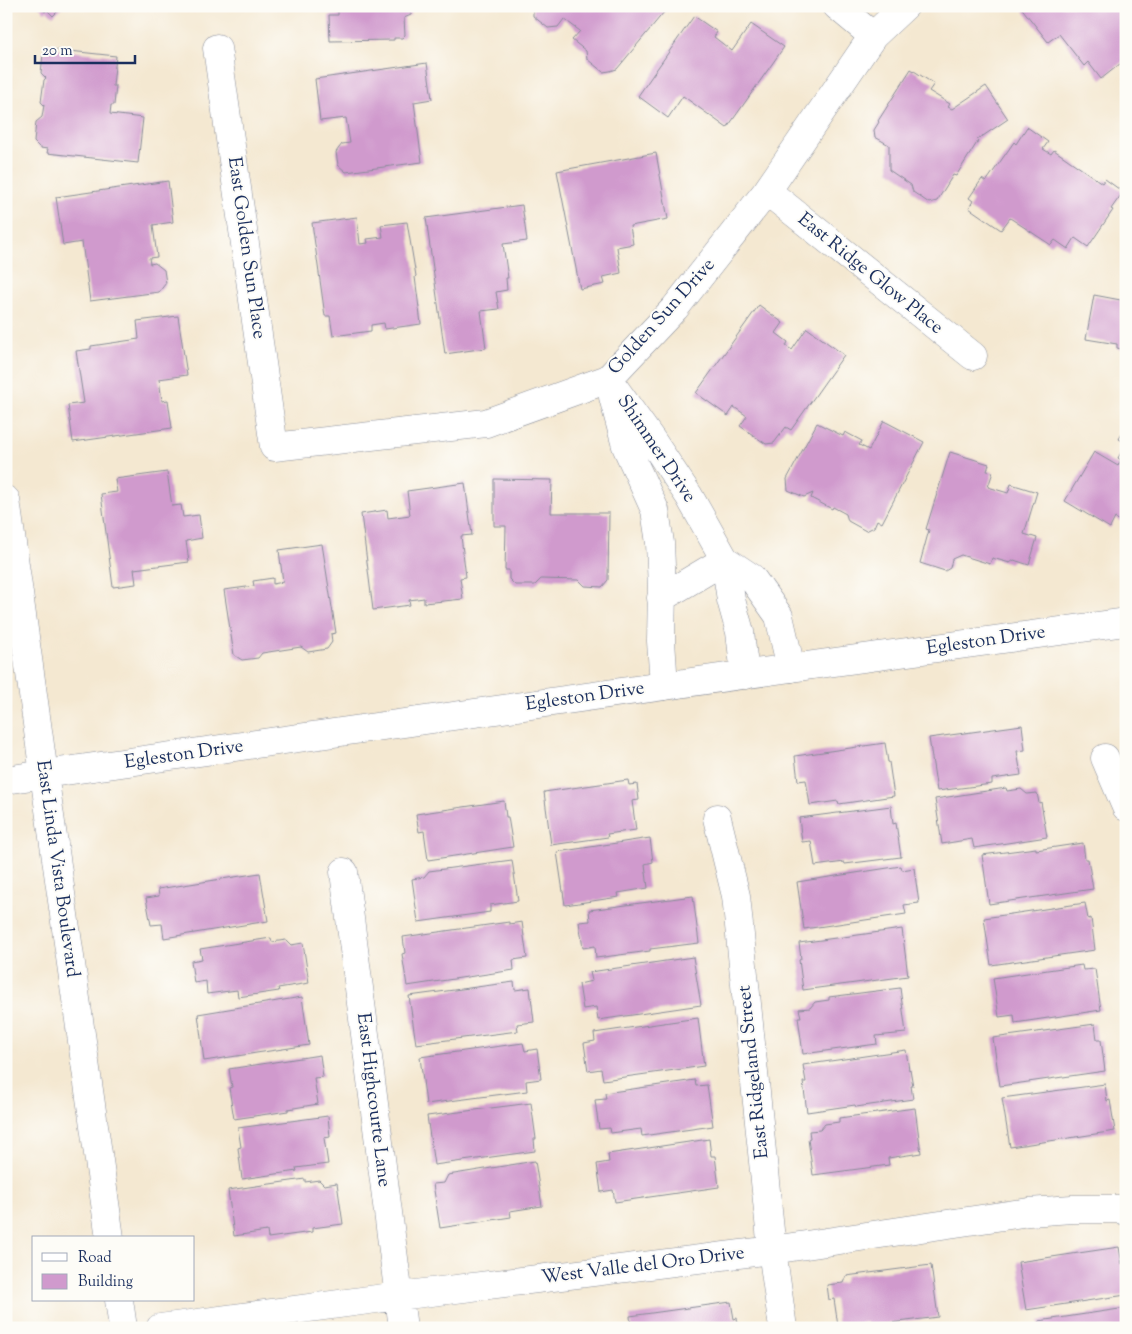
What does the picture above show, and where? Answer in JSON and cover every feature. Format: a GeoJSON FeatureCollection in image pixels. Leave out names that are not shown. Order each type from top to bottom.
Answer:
{"type":"FeatureCollection","features":[{"type":"Feature","properties":{"kind":"street"},"geometry":{"type":"LineString","coordinates":[[836,6],[873,36]]}},
{"type":"Feature","properties":{"kind":"street","name":"Golden Sun Drive"},"geometry":{"type":"LineString","coordinates":[[274,447],[486,423],[608,379],[675,308],[767,191],[873,36],[905,6]]}},
{"type":"Feature","properties":{"kind":"street","name":"East Golden Sun Place"},"geometry":{"type":"LineString","coordinates":[[217,48],[274,447]]}},
{"type":"Feature","properties":{"kind":"street","name":"East Ridge Glow Place"},"geometry":{"type":"LineString","coordinates":[[767,191],[973,356]]}},
{"type":"Feature","properties":{"kind":"street","name":"Shimmer Drive"},"geometry":{"type":"LineString","coordinates":[[608,379],[654,442],[689,496],[725,560],[731,600],[740,632],[745,675]]}},
{"type":"Feature","properties":{"kind":"street","name":"Shimmer Drive"},"geometry":{"type":"LineString","coordinates":[[608,379],[626,446],[655,510],[660,543],[661,641],[664,686]]}},
{"type":"Feature","properties":{"kind":"street","name":"East Linda Vista Boulevard"},"geometry":{"type":"LineString","coordinates":[[6,500],[110,1236]]}},
{"type":"Feature","properties":{"kind":"street"},"geometry":{"type":"LineString","coordinates":[[662,598],[725,560]]}},
{"type":"Feature","properties":{"kind":"street","name":"Shimmer Drive"},"geometry":{"type":"LineString","coordinates":[[725,560],[752,578],[779,616],[791,668]]}},
{"type":"Feature","properties":{"kind":"street","name":"Egleston Drive"},"geometry":{"type":"LineString","coordinates":[[6,780],[1126,622]]}},
{"type":"Feature","properties":{"kind":"street"},"geometry":{"type":"LineString","coordinates":[[1105,758],[1126,807]]}},
{"type":"Feature","properties":{"kind":"street","name":"East Ridgeland Street"},"geometry":{"type":"LineString","coordinates":[[717,818],[736,896],[772,1250],[782,1328]]}},
{"type":"Feature","properties":{"kind":"street","name":"East Highcourte Lane"},"geometry":{"type":"LineString","coordinates":[[344,872],[403,1328]]}},
{"type":"Feature","properties":{"kind":"street","name":"West Valle del Oro Drive"},"geometry":{"type":"LineString","coordinates":[[160,1328],[398,1296],[772,1250],[1029,1212],[1072,1209],[1126,1210]]}},
{"type":"Feature","properties":{"kind":"street"},"geometry":{"type":"LineString","coordinates":[[119,1302],[123,1328]]}},
{"type":"Feature","properties":{"kind":"building"},"geometry":{"type":"Polygon","coordinates":[[[38,6],[63,6],[53,16],[47,10],[45,12],[38,6]]]}},
{"type":"Feature","properties":{"kind":"building"},"geometry":{"type":"Polygon","coordinates":[[[338,6],[411,6],[411,15],[404,18],[405,35],[402,38],[394,38],[394,40],[330,41],[329,15],[338,15],[338,6]]]}},
{"type":"Feature","properties":{"kind":"building"},"geometry":{"type":"Polygon","coordinates":[[[533,6],[669,6],[617,69],[603,72],[587,59],[586,51],[572,40],[580,31],[564,19],[558,27],[548,28],[533,16],[533,6]]]}},
{"type":"Feature","properties":{"kind":"building"},"geometry":{"type":"Polygon","coordinates":[[[1020,6],[1126,6],[1126,62],[1125,60],[1101,79],[1088,62],[1084,66],[1059,34],[1048,42],[1020,6]]]}},
{"type":"Feature","properties":{"kind":"building"},"geometry":{"type":"Polygon","coordinates":[[[694,16],[717,32],[714,37],[732,51],[751,24],[784,47],[727,128],[683,96],[668,118],[638,96],[694,16]]]}},
{"type":"Feature","properties":{"kind":"building"},"geometry":{"type":"Polygon","coordinates":[[[51,49],[116,56],[113,86],[116,86],[114,105],[111,105],[110,114],[143,118],[138,163],[47,153],[48,149],[40,148],[34,142],[36,122],[42,117],[44,105],[41,102],[44,80],[46,78],[41,73],[43,54],[51,49]]]}},
{"type":"Feature","properties":{"kind":"building"},"geometry":{"type":"Polygon","coordinates":[[[427,63],[432,99],[414,102],[422,162],[346,172],[338,165],[336,152],[342,144],[350,143],[346,118],[320,121],[315,79],[427,63]]]}},
{"type":"Feature","properties":{"kind":"building"},"geometry":{"type":"Polygon","coordinates":[[[911,69],[934,84],[929,91],[950,104],[948,107],[952,109],[986,86],[1008,119],[977,140],[956,176],[953,175],[937,201],[929,203],[913,192],[911,185],[889,170],[889,145],[875,137],[874,130],[911,69]]]}},
{"type":"Feature","properties":{"kind":"building"},"geometry":{"type":"Polygon","coordinates":[[[1027,127],[1048,142],[1043,149],[1051,154],[1054,150],[1102,183],[1105,179],[1123,192],[1088,247],[1075,238],[1068,249],[1055,240],[1051,245],[1010,218],[1001,230],[969,208],[973,201],[969,198],[982,179],[986,182],[1027,127]]]}},
{"type":"Feature","properties":{"kind":"building"},"geometry":{"type":"Polygon","coordinates":[[[656,153],[668,219],[630,226],[633,244],[617,247],[621,273],[603,277],[605,284],[580,289],[557,171],[656,153]]]}},
{"type":"Feature","properties":{"kind":"building"},"geometry":{"type":"Polygon","coordinates":[[[168,181],[173,222],[153,225],[157,257],[149,258],[150,264],[155,263],[164,270],[166,283],[159,292],[90,301],[82,242],[63,245],[56,197],[168,181]]]}},
{"type":"Feature","properties":{"kind":"building"},"geometry":{"type":"Polygon","coordinates":[[[522,205],[527,241],[503,244],[508,278],[506,278],[507,290],[496,292],[499,309],[481,311],[486,348],[445,354],[426,218],[522,205]]]}},
{"type":"Feature","properties":{"kind":"building"},"geometry":{"type":"Polygon","coordinates":[[[357,217],[360,244],[368,243],[367,239],[383,237],[381,225],[407,222],[416,276],[421,324],[385,329],[384,323],[371,325],[371,331],[333,336],[330,316],[325,316],[312,223],[357,217]]]}},
{"type":"Feature","properties":{"kind":"building"},"geometry":{"type":"Polygon","coordinates":[[[1094,295],[1126,301],[1126,350],[1117,348],[1117,344],[1086,339],[1094,295]]]}},
{"type":"Feature","properties":{"kind":"building"},"geometry":{"type":"Polygon","coordinates":[[[759,305],[783,323],[776,333],[788,342],[786,346],[792,350],[807,328],[844,355],[791,430],[786,427],[774,443],[766,444],[740,426],[747,416],[734,407],[728,416],[696,393],[759,305]]]}},
{"type":"Feature","properties":{"kind":"building"},"geometry":{"type":"Polygon","coordinates":[[[178,316],[187,375],[159,379],[162,401],[168,400],[172,428],[73,442],[68,405],[84,403],[76,351],[91,349],[91,346],[139,339],[137,321],[178,316]]]}},
{"type":"Feature","properties":{"kind":"building"},"geometry":{"type":"Polygon","coordinates":[[[884,421],[924,442],[882,523],[877,520],[874,527],[866,531],[848,521],[846,514],[811,498],[813,493],[804,497],[788,490],[787,479],[817,423],[843,436],[845,432],[862,441],[859,445],[869,450],[884,421]]]}},
{"type":"Feature","properties":{"kind":"building"},"geometry":{"type":"Polygon","coordinates":[[[1126,427],[1126,443],[1119,439],[1126,427]]]}},
{"type":"Feature","properties":{"kind":"building"},"geometry":{"type":"Polygon","coordinates":[[[1126,444],[1126,524],[1115,518],[1110,528],[1065,501],[1094,452],[1118,466],[1121,460],[1118,458],[1126,444]]]}},
{"type":"Feature","properties":{"kind":"building"},"geometry":{"type":"Polygon","coordinates":[[[950,452],[989,464],[987,471],[993,472],[988,487],[1008,493],[1011,484],[1037,492],[1024,534],[1037,538],[1029,565],[1014,560],[1010,563],[992,558],[990,564],[961,555],[952,559],[950,568],[945,571],[920,563],[929,530],[926,529],[950,452]]]}},
{"type":"Feature","properties":{"kind":"building"},"geometry":{"type":"Polygon","coordinates":[[[167,472],[172,506],[181,505],[183,517],[199,515],[202,538],[186,541],[189,562],[134,569],[136,584],[113,587],[101,494],[117,492],[115,479],[167,472]]]}},
{"type":"Feature","properties":{"kind":"building"},"geometry":{"type":"Polygon","coordinates":[[[494,479],[552,480],[551,513],[609,513],[608,580],[602,587],[585,586],[579,580],[541,579],[535,585],[515,585],[509,579],[509,570],[505,570],[506,526],[494,526],[494,479]]]}},
{"type":"Feature","properties":{"kind":"building"},"geometry":{"type":"Polygon","coordinates":[[[465,483],[472,535],[461,536],[466,577],[460,578],[463,599],[424,603],[424,598],[409,600],[410,605],[373,610],[361,514],[387,510],[388,518],[410,515],[407,491],[465,483]]]}},
{"type":"Feature","properties":{"kind":"building"},"geometry":{"type":"Polygon","coordinates":[[[322,544],[336,633],[331,634],[332,642],[327,649],[308,652],[301,647],[262,653],[258,658],[242,660],[234,655],[224,590],[254,586],[253,581],[273,578],[273,584],[283,582],[279,550],[322,544]]]}},
{"type":"Feature","properties":{"kind":"building"},"geometry":{"type":"Polygon","coordinates":[[[1022,725],[1025,750],[1017,751],[1021,775],[992,779],[992,784],[937,791],[929,738],[1022,725]]]}},
{"type":"Feature","properties":{"kind":"building"},"geometry":{"type":"Polygon","coordinates":[[[885,743],[894,796],[839,804],[838,801],[810,805],[806,780],[798,781],[795,756],[885,743]]]}},
{"type":"Feature","properties":{"kind":"building"},"geometry":{"type":"Polygon","coordinates":[[[628,780],[629,785],[637,784],[639,800],[632,801],[636,830],[607,834],[608,837],[551,845],[544,792],[628,780]]]}},
{"type":"Feature","properties":{"kind":"building"},"geometry":{"type":"Polygon","coordinates":[[[1006,788],[1007,791],[1021,789],[1027,794],[1037,793],[1039,803],[1041,802],[1047,837],[974,848],[972,839],[942,844],[935,799],[1006,788]]]}},
{"type":"Feature","properties":{"kind":"building"},"geometry":{"type":"Polygon","coordinates":[[[504,801],[513,847],[428,860],[424,831],[419,832],[416,814],[504,801]]]}},
{"type":"Feature","properties":{"kind":"building"},"geometry":{"type":"Polygon","coordinates":[[[891,806],[893,824],[896,823],[901,857],[815,866],[811,841],[802,842],[799,818],[891,806]]]}},
{"type":"Feature","properties":{"kind":"building"},"geometry":{"type":"Polygon","coordinates":[[[650,838],[653,862],[645,864],[648,888],[618,893],[619,897],[565,905],[557,852],[650,838]]]}},
{"type":"Feature","properties":{"kind":"building"},"geometry":{"type":"Polygon","coordinates":[[[1083,843],[1093,889],[989,904],[982,855],[1083,843]]]}},
{"type":"Feature","properties":{"kind":"building"},"geometry":{"type":"Polygon","coordinates":[[[512,860],[518,901],[490,905],[490,912],[418,922],[412,879],[424,877],[429,871],[512,860]]]}},
{"type":"Feature","properties":{"kind":"building"},"geometry":{"type":"Polygon","coordinates":[[[901,866],[902,870],[914,868],[919,903],[904,905],[906,914],[804,929],[797,882],[901,866]]]}},
{"type":"Feature","properties":{"kind":"building"},"geometry":{"type":"Polygon","coordinates":[[[260,873],[268,921],[164,938],[162,924],[151,925],[146,898],[159,896],[158,889],[260,873]]]}},
{"type":"Feature","properties":{"kind":"building"},"geometry":{"type":"Polygon","coordinates":[[[693,896],[699,943],[596,958],[595,946],[583,948],[579,922],[590,921],[589,910],[693,896]]]}},
{"type":"Feature","properties":{"kind":"building"},"geometry":{"type":"Polygon","coordinates":[[[1085,903],[1088,919],[1091,918],[1095,950],[991,965],[984,918],[1085,903]]]}},
{"type":"Feature","properties":{"kind":"building"},"geometry":{"type":"Polygon","coordinates":[[[509,922],[509,924],[522,922],[527,958],[513,960],[514,970],[407,986],[402,954],[405,953],[403,937],[509,922]]]}},
{"type":"Feature","properties":{"kind":"building"},"geometry":{"type":"Polygon","coordinates":[[[902,929],[908,976],[803,990],[799,943],[902,929]]]}},
{"type":"Feature","properties":{"kind":"building"},"geometry":{"type":"Polygon","coordinates":[[[271,938],[272,942],[286,940],[291,945],[303,943],[309,983],[278,988],[279,991],[238,997],[237,990],[207,994],[206,981],[194,983],[191,961],[202,959],[200,949],[271,938]]]}},
{"type":"Feature","properties":{"kind":"building"},"geometry":{"type":"Polygon","coordinates":[[[693,957],[701,1005],[598,1020],[596,1007],[583,1009],[579,984],[592,981],[590,972],[693,957]]]}},
{"type":"Feature","properties":{"kind":"building"},"geometry":{"type":"Polygon","coordinates":[[[1082,965],[1083,970],[1095,969],[1101,1010],[1015,1023],[1014,1015],[999,1017],[993,978],[1082,965]]]}},
{"type":"Feature","properties":{"kind":"building"},"geometry":{"type":"Polygon","coordinates":[[[514,982],[515,990],[530,988],[534,1022],[517,1024],[518,1031],[416,1044],[409,996],[514,982]]]}},
{"type":"Feature","properties":{"kind":"building"},"geometry":{"type":"Polygon","coordinates":[[[900,988],[906,1033],[876,1036],[877,1044],[803,1054],[798,1017],[801,1017],[799,1009],[810,1008],[815,1002],[829,1000],[829,997],[900,988]]]}},
{"type":"Feature","properties":{"kind":"building"},"geometry":{"type":"Polygon","coordinates":[[[302,997],[309,1045],[204,1061],[198,1014],[302,997]]]}},
{"type":"Feature","properties":{"kind":"building"},"geometry":{"type":"Polygon","coordinates":[[[698,1018],[704,1066],[603,1080],[601,1069],[588,1071],[584,1043],[595,1041],[594,1033],[698,1018]]]}},
{"type":"Feature","properties":{"kind":"building"},"geometry":{"type":"Polygon","coordinates":[[[1095,1024],[1097,1040],[1101,1040],[1105,1071],[1000,1086],[993,1038],[1095,1024]]]}},
{"type":"Feature","properties":{"kind":"building"},"geometry":{"type":"Polygon","coordinates":[[[523,1043],[525,1051],[537,1049],[541,1079],[526,1081],[527,1091],[426,1104],[420,1057],[523,1043]]]}},
{"type":"Feature","properties":{"kind":"building"},"geometry":{"type":"Polygon","coordinates":[[[906,1050],[913,1086],[911,1086],[913,1099],[807,1112],[803,1082],[806,1082],[803,1065],[906,1050]]]}},
{"type":"Feature","properties":{"kind":"building"},"geometry":{"type":"Polygon","coordinates":[[[320,1055],[323,1077],[314,1078],[318,1104],[288,1109],[288,1111],[234,1119],[229,1088],[232,1087],[229,1069],[320,1055]]]}},
{"type":"Feature","properties":{"kind":"building"},"geometry":{"type":"Polygon","coordinates":[[[695,1080],[696,1086],[707,1085],[713,1126],[642,1136],[641,1129],[611,1133],[610,1128],[599,1129],[595,1100],[606,1099],[605,1093],[695,1080]]]}},
{"type":"Feature","properties":{"kind":"building"},"geometry":{"type":"Polygon","coordinates":[[[1105,1084],[1107,1101],[1110,1100],[1115,1131],[1010,1147],[1002,1098],[1105,1084]]]}},
{"type":"Feature","properties":{"kind":"building"},"geometry":{"type":"Polygon","coordinates":[[[531,1103],[536,1139],[534,1139],[535,1151],[434,1165],[427,1116],[531,1103]]]}},
{"type":"Feature","properties":{"kind":"building"},"geometry":{"type":"Polygon","coordinates":[[[915,1108],[921,1153],[888,1158],[889,1165],[813,1175],[808,1139],[810,1138],[809,1131],[820,1130],[825,1124],[839,1122],[839,1118],[915,1108]]]}},
{"type":"Feature","properties":{"kind":"building"},"geometry":{"type":"Polygon","coordinates":[[[328,1116],[330,1137],[324,1138],[328,1164],[296,1168],[297,1171],[242,1179],[238,1148],[241,1147],[238,1128],[328,1116]]]}},
{"type":"Feature","properties":{"kind":"building"},"geometry":{"type":"Polygon","coordinates":[[[709,1139],[711,1156],[715,1156],[719,1187],[615,1202],[613,1190],[601,1192],[597,1164],[609,1162],[608,1154],[709,1139]]]}},
{"type":"Feature","properties":{"kind":"building"},"geometry":{"type":"Polygon","coordinates":[[[535,1161],[542,1206],[510,1211],[511,1217],[440,1228],[433,1184],[444,1183],[448,1175],[535,1161]]]}},
{"type":"Feature","properties":{"kind":"building"},"geometry":{"type":"Polygon","coordinates":[[[305,1179],[305,1182],[319,1180],[324,1185],[337,1183],[343,1224],[312,1228],[312,1232],[268,1238],[267,1231],[234,1236],[228,1190],[305,1179]]]}},
{"type":"Feature","properties":{"kind":"building"},"geometry":{"type":"Polygon","coordinates":[[[1119,1247],[1122,1264],[1125,1264],[1126,1269],[1126,1295],[1026,1310],[1018,1262],[1119,1247]]]}},
{"type":"Feature","properties":{"kind":"building"},"geometry":{"type":"Polygon","coordinates":[[[931,1265],[938,1317],[867,1326],[867,1322],[838,1326],[834,1299],[829,1300],[827,1285],[843,1283],[846,1276],[931,1265]]]}},
{"type":"Feature","properties":{"kind":"building"},"geometry":{"type":"Polygon","coordinates":[[[731,1302],[734,1319],[737,1318],[738,1328],[631,1328],[630,1316],[731,1302]]]}},
{"type":"Feature","properties":{"kind":"building"},"geometry":{"type":"Polygon","coordinates":[[[1126,1308],[1126,1328],[1040,1328],[1039,1321],[1126,1308]]]}}]}
